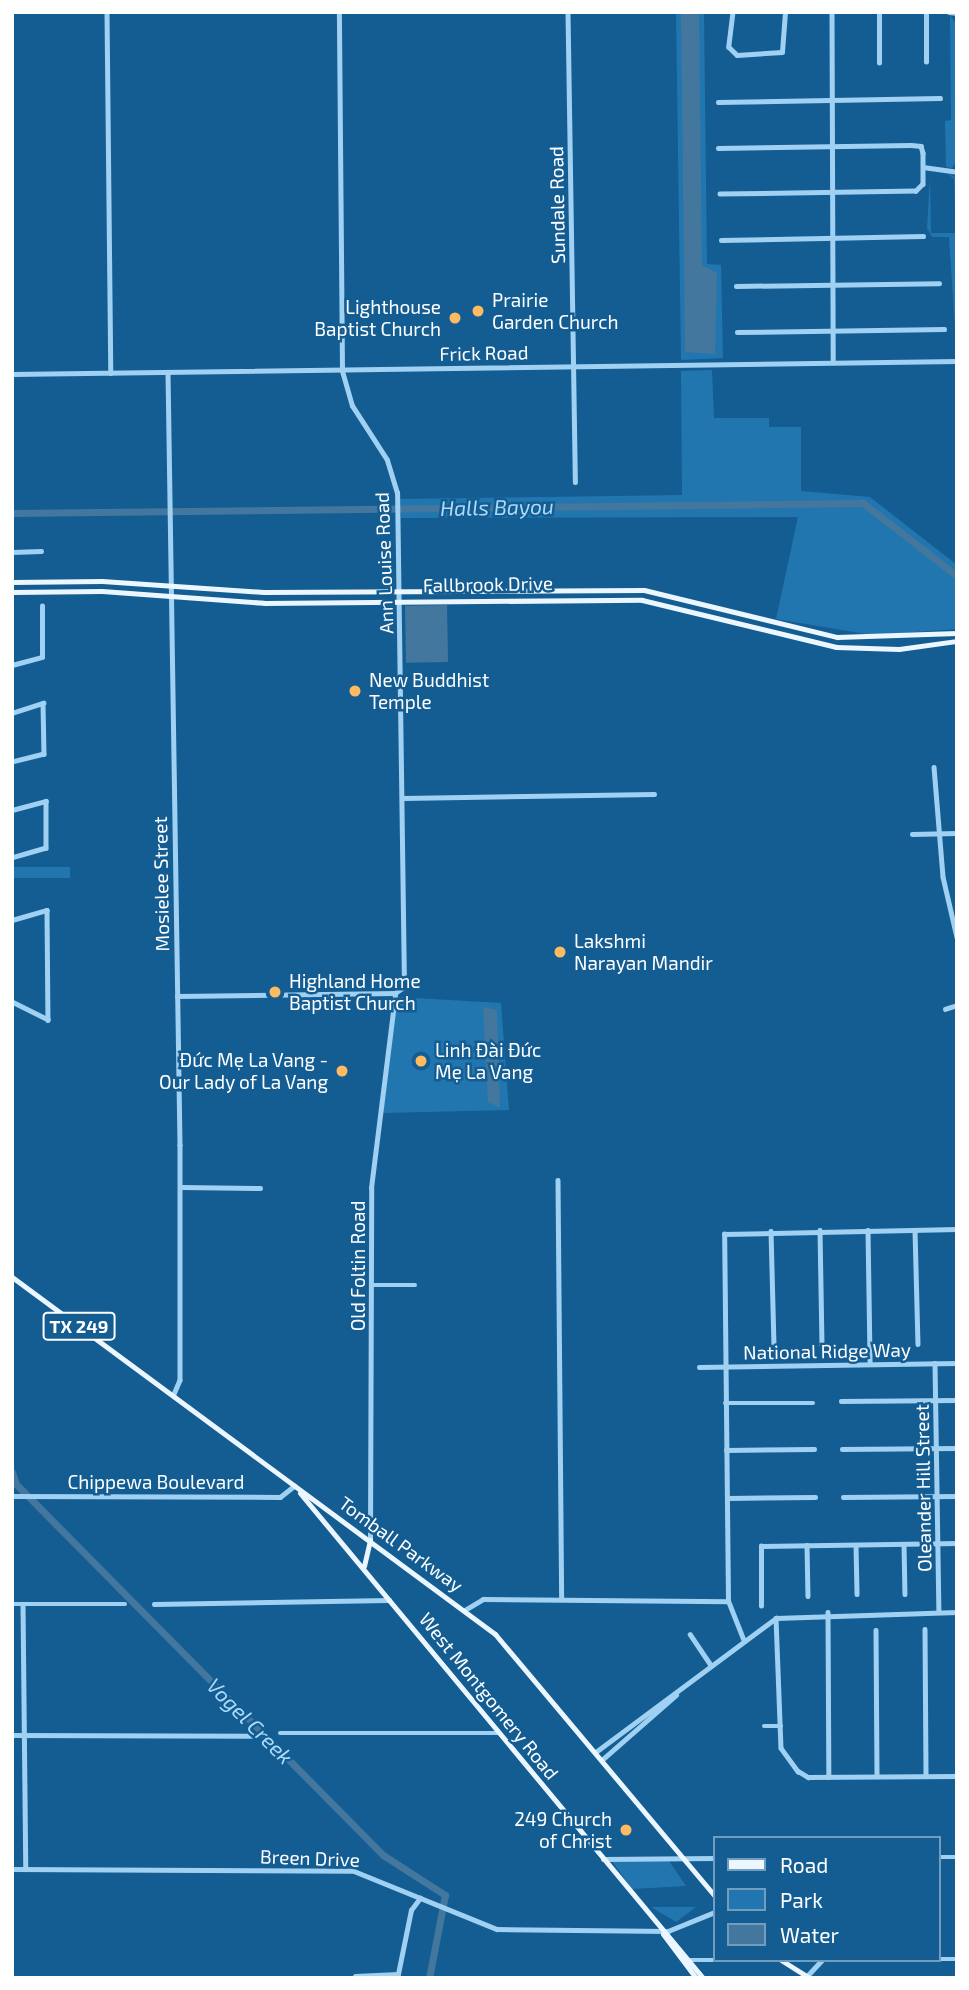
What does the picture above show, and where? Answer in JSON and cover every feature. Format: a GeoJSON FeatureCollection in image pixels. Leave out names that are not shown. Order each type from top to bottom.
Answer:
{"type":"FeatureCollection","features":[{"type":"Feature","properties":{"kind":"main road","name":"Fallbrook Drive"},"geometry":{"type":"LineString","coordinates":[[12,582],[401,590],[644,590],[838,637],[957,633]]}},
{"type":"Feature","properties":{"kind":"main road"},"geometry":{"type":"LineString","coordinates":[[563,589],[563,599]]}},
{"type":"Feature","properties":{"kind":"main road"},"geometry":{"type":"LineString","coordinates":[[642,600],[644,590]]}},
{"type":"Feature","properties":{"kind":"main road","name":"Fallbrook Drive"},"geometry":{"type":"LineString","coordinates":[[12,592],[401,601],[642,600],[836,647],[899,649],[957,640]]}},
{"type":"Feature","properties":{"kind":"main road","name":"Tomball Parkway"},"geometry":{"type":"LineString","coordinates":[[13,1279],[174,1394],[465,1611],[513,1650],[713,1894]]}},
{"type":"Feature","properties":{"kind":"main road","name":"West Montgomery Road"},"geometry":{"type":"LineString","coordinates":[[296,1486],[661,1931],[696,1978]]}},
{"type":"Feature","properties":{"kind":"main road"},"geometry":{"type":"LineString","coordinates":[[365,1569],[370,1540]]}},
{"type":"Feature","properties":{"kind":"main road","name":"West Montgomery Road"},"geometry":{"type":"LineString","coordinates":[[661,1931],[703,1978]]}},
{"type":"Feature","properties":{"kind":"main road"},"geometry":{"type":"LineString","coordinates":[[784,1962],[809,1977]]}},
{"type":"Feature","properties":{"kind":"street"},"geometry":{"type":"LineString","coordinates":[[107,12],[111,373]]}},
{"type":"Feature","properties":{"kind":"street","name":"Ann Louise Road"},"geometry":{"type":"LineString","coordinates":[[339,12],[341,370],[356,415],[390,465],[398,496],[404,987],[395,993]]}},
{"type":"Feature","properties":{"kind":"street","name":"Sundale Road"},"geometry":{"type":"LineString","coordinates":[[568,12],[575,482]]}},
{"type":"Feature","properties":{"kind":"street"},"geometry":{"type":"LineString","coordinates":[[733,12],[731,53],[782,52],[785,12]]}},
{"type":"Feature","properties":{"kind":"street"},"geometry":{"type":"LineString","coordinates":[[832,12],[830,146],[834,362]]}},
{"type":"Feature","properties":{"kind":"street"},"geometry":{"type":"LineString","coordinates":[[879,64],[880,12]]}},
{"type":"Feature","properties":{"kind":"street"},"geometry":{"type":"LineString","coordinates":[[926,12],[926,62]]}},
{"type":"Feature","properties":{"kind":"street"},"geometry":{"type":"LineString","coordinates":[[949,12],[957,13]]}},
{"type":"Feature","properties":{"kind":"street"},"geometry":{"type":"LineString","coordinates":[[718,102],[940,98]]}},
{"type":"Feature","properties":{"kind":"street"},"geometry":{"type":"LineString","coordinates":[[719,148],[921,146],[923,167],[923,184],[916,191],[720,194]]}},
{"type":"Feature","properties":{"kind":"street"},"geometry":{"type":"LineString","coordinates":[[923,167],[957,172]]}},
{"type":"Feature","properties":{"kind":"street"},"geometry":{"type":"LineString","coordinates":[[721,240],[923,236]]}},
{"type":"Feature","properties":{"kind":"street"},"geometry":{"type":"LineString","coordinates":[[736,286],[939,283]]}},
{"type":"Feature","properties":{"kind":"street"},"geometry":{"type":"LineString","coordinates":[[737,332],[944,329]]}},
{"type":"Feature","properties":{"kind":"street","name":"Frick Road"},"geometry":{"type":"LineString","coordinates":[[12,374],[957,361]]}},
{"type":"Feature","properties":{"kind":"street","name":"Mosielee Street"},"geometry":{"type":"LineString","coordinates":[[168,372],[180,1187],[180,1380],[174,1394]]}},
{"type":"Feature","properties":{"kind":"street"},"geometry":{"type":"LineString","coordinates":[[12,552],[41,551]]}},
{"type":"Feature","properties":{"kind":"street"},"geometry":{"type":"LineString","coordinates":[[12,664],[42,657],[41,606]]}},
{"type":"Feature","properties":{"kind":"street"},"geometry":{"type":"LineString","coordinates":[[12,712],[43,704],[44,754],[12,762]]}},
{"type":"Feature","properties":{"kind":"street"},"geometry":{"type":"LineString","coordinates":[[933,767],[938,834],[957,937]]}},
{"type":"Feature","properties":{"kind":"street"},"geometry":{"type":"LineString","coordinates":[[403,798],[654,794]]}},
{"type":"Feature","properties":{"kind":"street"},"geometry":{"type":"LineString","coordinates":[[12,810],[46,801],[46,848],[12,858]]}},
{"type":"Feature","properties":{"kind":"street"},"geometry":{"type":"LineString","coordinates":[[912,834],[957,833]]}},
{"type":"Feature","properties":{"kind":"street"},"geometry":{"type":"LineString","coordinates":[[12,920],[47,910],[48,1020],[12,1002]]}},
{"type":"Feature","properties":{"kind":"street"},"geometry":{"type":"LineString","coordinates":[[177,996],[395,993]]}},
{"type":"Feature","properties":{"kind":"street","name":"Old Foltin Road"},"geometry":{"type":"LineString","coordinates":[[370,1540],[371,1188],[395,993]]}},
{"type":"Feature","properties":{"kind":"street"},"geometry":{"type":"LineString","coordinates":[[945,1009],[957,1005]]}},
{"type":"Feature","properties":{"kind":"street"},"geometry":{"type":"LineString","coordinates":[[558,1180],[562,1599]]}},
{"type":"Feature","properties":{"kind":"street"},"geometry":{"type":"LineString","coordinates":[[180,1187],[260,1188]]}},
{"type":"Feature","properties":{"kind":"street"},"geometry":{"type":"LineString","coordinates":[[743,1639],[728,1601],[724,1234],[957,1229]]}},
{"type":"Feature","properties":{"kind":"street"},"geometry":{"type":"LineString","coordinates":[[820,1230],[822,1345]]}},
{"type":"Feature","properties":{"kind":"street"},"geometry":{"type":"LineString","coordinates":[[868,1230],[870,1364]]}},
{"type":"Feature","properties":{"kind":"street"},"geometry":{"type":"LineString","coordinates":[[915,1230],[918,1344]]}},
{"type":"Feature","properties":{"kind":"street"},"geometry":{"type":"LineString","coordinates":[[771,1231],[774,1346]]}},
{"type":"Feature","properties":{"kind":"street"},"geometry":{"type":"LineString","coordinates":[[372,1285],[415,1285]]}},
{"type":"Feature","properties":{"kind":"street","name":"Oleander Hill Street"},"geometry":{"type":"LineString","coordinates":[[936,1363],[939,1612]]}},
{"type":"Feature","properties":{"kind":"street","name":"National Ridge Way"},"geometry":{"type":"LineString","coordinates":[[699,1367],[957,1363]]}},
{"type":"Feature","properties":{"kind":"street"},"geometry":{"type":"LineString","coordinates":[[841,1401],[957,1400]]}},
{"type":"Feature","properties":{"kind":"street"},"geometry":{"type":"LineString","coordinates":[[725,1403],[813,1403]]}},
{"type":"Feature","properties":{"kind":"street"},"geometry":{"type":"LineString","coordinates":[[842,1449],[957,1448]]}},
{"type":"Feature","properties":{"kind":"street"},"geometry":{"type":"LineString","coordinates":[[726,1450],[814,1449]]}},
{"type":"Feature","properties":{"kind":"street","name":"Chippewa Boulevard"},"geometry":{"type":"LineString","coordinates":[[12,1496],[280,1497],[296,1486]]}},
{"type":"Feature","properties":{"kind":"street"},"geometry":{"type":"LineString","coordinates":[[843,1497],[957,1496]]}},
{"type":"Feature","properties":{"kind":"street"},"geometry":{"type":"LineString","coordinates":[[727,1498],[815,1497]]}},
{"type":"Feature","properties":{"kind":"street"},"geometry":{"type":"LineString","coordinates":[[761,1606],[761,1546],[957,1543]]}},
{"type":"Feature","properties":{"kind":"street"},"geometry":{"type":"LineString","coordinates":[[904,1544],[905,1594]]}},
{"type":"Feature","properties":{"kind":"street"},"geometry":{"type":"LineString","coordinates":[[807,1545],[808,1596]]}},
{"type":"Feature","properties":{"kind":"street"},"geometry":{"type":"LineString","coordinates":[[856,1545],[857,1594]]}},
{"type":"Feature","properties":{"kind":"street"},"geometry":{"type":"LineString","coordinates":[[465,1611],[483,1599],[728,1601]]}},
{"type":"Feature","properties":{"kind":"street"},"geometry":{"type":"LineString","coordinates":[[154,1604],[390,1600]]}},
{"type":"Feature","properties":{"kind":"street"},"geometry":{"type":"LineString","coordinates":[[12,1604],[125,1604]]}},
{"type":"Feature","properties":{"kind":"street"},"geometry":{"type":"LineString","coordinates":[[23,1604],[26,1869]]}},
{"type":"Feature","properties":{"kind":"street"},"geometry":{"type":"LineString","coordinates":[[597,1752],[743,1639],[776,1618],[828,1612],[957,1612]]}},
{"type":"Feature","properties":{"kind":"street"},"geometry":{"type":"LineString","coordinates":[[828,1612],[830,1777]]}},
{"type":"Feature","properties":{"kind":"street"},"geometry":{"type":"LineString","coordinates":[[776,1618],[782,1748],[803,1775],[957,1776]]}},
{"type":"Feature","properties":{"kind":"street"},"geometry":{"type":"LineString","coordinates":[[925,1629],[926,1776]]}},
{"type":"Feature","properties":{"kind":"street"},"geometry":{"type":"LineString","coordinates":[[876,1630],[877,1776]]}},
{"type":"Feature","properties":{"kind":"street"},"geometry":{"type":"LineString","coordinates":[[690,1634],[711,1665]]}},
{"type":"Feature","properties":{"kind":"street"},"geometry":{"type":"LineString","coordinates":[[603,1759],[648,1722],[685,1686]]}},
{"type":"Feature","properties":{"kind":"street"},"geometry":{"type":"LineString","coordinates":[[643,1715],[648,1722]]}},
{"type":"Feature","properties":{"kind":"street"},"geometry":{"type":"LineString","coordinates":[[764,1726],[781,1726]]}},
{"type":"Feature","properties":{"kind":"street"},"geometry":{"type":"LineString","coordinates":[[280,1733],[498,1733]]}},
{"type":"Feature","properties":{"kind":"street"},"geometry":{"type":"LineString","coordinates":[[12,1735],[253,1736]]}},
{"type":"Feature","properties":{"kind":"street"},"geometry":{"type":"LineString","coordinates":[[602,1859],[713,1858]]}},
{"type":"Feature","properties":{"kind":"street","name":"Breen Drive"},"geometry":{"type":"LineString","coordinates":[[12,1869],[340,1870],[377,1877],[436,1908],[498,1929],[661,1931],[713,1913]]}},
{"type":"Feature","properties":{"kind":"street"},"geometry":{"type":"LineString","coordinates":[[355,1976],[398,1974],[411,1910],[420,1898]]}},
{"type":"Feature","properties":{"kind":"street"},"geometry":{"type":"LineString","coordinates":[[688,1960],[713,1960]]}},
{"type":"Feature","properties":{"kind":"street"},"geometry":{"type":"LineString","coordinates":[[809,1977],[820,1962]]}},
{"type":"Feature","properties":{"kind":"green space"},"geometry":{"type":"Polygon","coordinates":[[[676,12],[704,12],[707,264],[721,265],[723,358],[681,360],[676,12]]]}},
{"type":"Feature","properties":{"kind":"green space"},"geometry":{"type":"Polygon","coordinates":[[[950,15],[957,25],[957,160],[952,168],[946,167],[945,121],[951,120],[950,15]]]}},
{"type":"Feature","properties":{"kind":"green space"},"geometry":{"type":"Polygon","coordinates":[[[946,172],[957,178],[957,359],[949,237],[932,237],[927,228],[930,178],[931,233],[956,233],[954,179],[946,172]]]}},
{"type":"Feature","properties":{"kind":"green space"},"geometry":{"type":"Polygon","coordinates":[[[712,370],[714,418],[769,418],[769,427],[801,427],[801,491],[870,497],[957,565],[957,629],[872,635],[776,619],[798,517],[401,518],[400,499],[682,495],[681,371],[712,370]]]}},
{"type":"Feature","properties":{"kind":"green space"},"geometry":{"type":"Polygon","coordinates":[[[12,867],[70,867],[70,878],[12,878],[12,867]]]}},
{"type":"Feature","properties":{"kind":"green space"},"geometry":{"type":"Polygon","coordinates":[[[397,997],[501,1003],[509,1110],[383,1113],[397,997]]]}},
{"type":"Feature","properties":{"kind":"green space"},"geometry":{"type":"Polygon","coordinates":[[[612,1861],[669,1861],[686,1886],[632,1889],[612,1861]]]}},
{"type":"Feature","properties":{"kind":"green space"},"geometry":{"type":"Polygon","coordinates":[[[651,1907],[696,1907],[676,1922],[651,1907]]]}},
{"type":"Feature","properties":{"kind":"water"},"geometry":{"type":"Polygon","coordinates":[[[681,12],[699,12],[702,265],[717,273],[715,354],[685,352],[681,12]]]}},
{"type":"Feature","properties":{"kind":"water"},"geometry":{"type":"Polygon","coordinates":[[[447,605],[448,662],[406,663],[405,606],[447,605]]]}},
{"type":"Feature","properties":{"kind":"water"},"geometry":{"type":"Polygon","coordinates":[[[483,1007],[497,1010],[500,1108],[488,1102],[483,1007]]]}},
{"type":"Feature","properties":{"kind":"waterway","name":"Halls Bayou"},"geometry":{"type":"LineString","coordinates":[[12,513],[863,503],[957,576]]}},
{"type":"Feature","properties":{"kind":"waterway","name":"Vogel Creek"},"geometry":{"type":"LineString","coordinates":[[12,1472],[16,1484],[383,1855],[445,1895],[429,1978]]}},
{"type":"Feature","properties":{"kind":"place","name":"Prairie Garden Church"},"geometry":{"type":"Point","coordinates":[478,311]}},
{"type":"Feature","properties":{"kind":"place","name":"Lighthouse Baptist Church"},"geometry":{"type":"Point","coordinates":[455,318]}},
{"type":"Feature","properties":{"kind":"place","name":"New Buddhist Temple"},"geometry":{"type":"Point","coordinates":[355,691]}},
{"type":"Feature","properties":{"kind":"place","name":"Lakshmi Narayan Mandir"},"geometry":{"type":"Point","coordinates":[560,952]}},
{"type":"Feature","properties":{"kind":"place","name":"Highland Home Baptist Church"},"geometry":{"type":"Point","coordinates":[275,992]}},
{"type":"Feature","properties":{"kind":"place","name":"Linh Đài Đức Mẹ La Vang"},"geometry":{"type":"Point","coordinates":[421,1061]}},
{"type":"Feature","properties":{"kind":"place","name":"Đức Mẹ La Vang - Our Lady of La Vang"},"geometry":{"type":"Point","coordinates":[342,1071]}},
{"type":"Feature","properties":{"kind":"place","name":"249 Church of Christ"},"geometry":{"type":"Point","coordinates":[626,1830]}}]}
